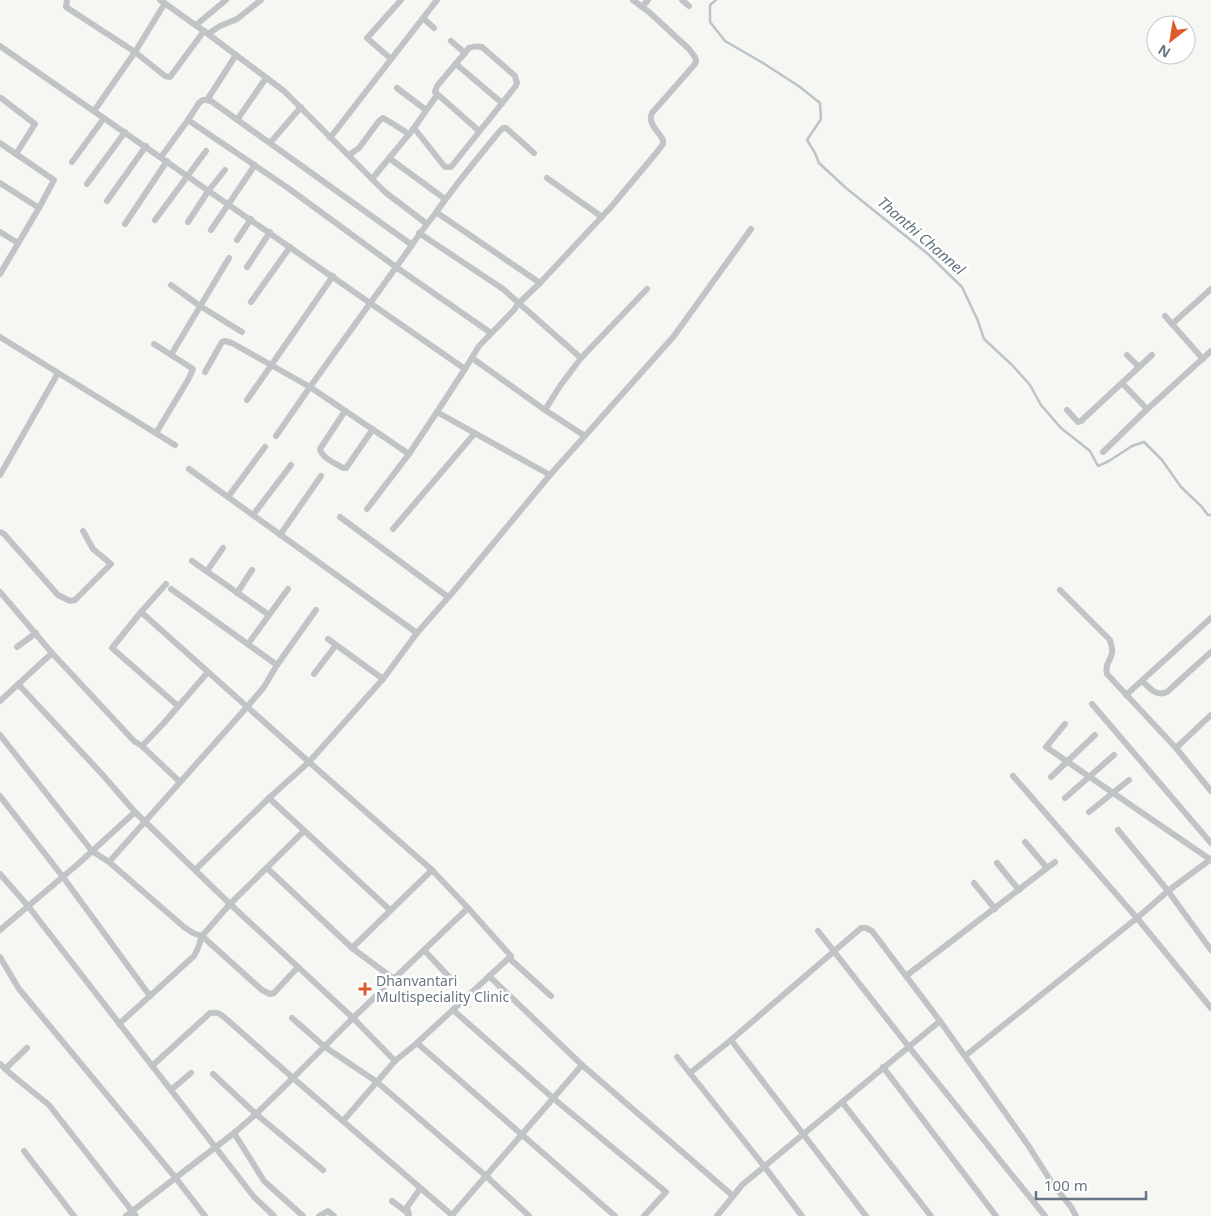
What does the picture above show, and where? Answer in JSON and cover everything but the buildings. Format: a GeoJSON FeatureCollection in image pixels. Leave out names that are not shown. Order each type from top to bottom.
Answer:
{"type":"FeatureCollection","features":[{"type":"Feature","properties":{"kind":"street"},"geometry":{"type":"LineString","coordinates":[[67,0],[66,8],[135,52],[164,76],[170,77],[206,32],[237,19],[261,0]]}},
{"type":"Feature","properties":{"kind":"street"},"geometry":{"type":"LineString","coordinates":[[196,25],[226,0]]}},
{"type":"Feature","properties":{"kind":"street"},"geometry":{"type":"LineString","coordinates":[[391,59],[367,38],[401,0]]}},
{"type":"Feature","properties":{"kind":"street"},"geometry":{"type":"LineString","coordinates":[[330,138],[437,0]]}},
{"type":"Feature","properties":{"kind":"street"},"geometry":{"type":"LineString","coordinates":[[368,508],[409,454],[466,369],[479,346],[602,217],[663,144],[663,140],[650,117],[696,61],[689,49],[633,0]]}},
{"type":"Feature","properties":{"kind":"street"},"geometry":{"type":"LineString","coordinates":[[642,7],[648,0]]}},
{"type":"Feature","properties":{"kind":"street"},"geometry":{"type":"LineString","coordinates":[[682,0],[689,6]]}},
{"type":"Feature","properties":{"kind":"street"},"geometry":{"type":"LineString","coordinates":[[94,111],[135,52],[162,2],[206,32],[284,92],[385,192],[427,224]]}},
{"type":"Feature","properties":{"kind":"street"},"geometry":{"type":"LineString","coordinates":[[423,18],[434,28]]}},
{"type":"Feature","properties":{"kind":"street"},"geometry":{"type":"LineString","coordinates":[[451,41],[466,52]]}},
{"type":"Feature","properties":{"kind":"street"},"geometry":{"type":"LineString","coordinates":[[0,46],[466,369]]}},
{"type":"Feature","properties":{"kind":"street"},"geometry":{"type":"LineString","coordinates":[[414,128],[445,167],[451,167],[479,132],[502,103],[515,87],[517,83],[514,76],[482,47],[473,46],[469,48],[435,90],[437,94],[479,132]]}},
{"type":"Feature","properties":{"kind":"street"},"geometry":{"type":"LineString","coordinates":[[207,100],[236,55]]}},
{"type":"Feature","properties":{"kind":"street"},"geometry":{"type":"LineString","coordinates":[[456,64],[502,103]]}},
{"type":"Feature","properties":{"kind":"street"},"geometry":{"type":"LineString","coordinates":[[237,120],[266,78]]}},
{"type":"Feature","properties":{"kind":"street"},"geometry":{"type":"LineString","coordinates":[[397,88],[426,110]]}},
{"type":"Feature","properties":{"kind":"street"},"geometry":{"type":"LineString","coordinates":[[372,179],[414,128],[437,94]]}},
{"type":"Feature","properties":{"kind":"street"},"geometry":{"type":"LineString","coordinates":[[2,98],[35,124],[16,154]]}},
{"type":"Feature","properties":{"kind":"street"},"geometry":{"type":"LineString","coordinates":[[161,157],[199,103],[203,100],[211,101],[412,245]]}},
{"type":"Feature","properties":{"kind":"street"},"geometry":{"type":"LineString","coordinates":[[270,143],[301,107]]}},
{"type":"Feature","properties":{"kind":"street"},"geometry":{"type":"LineString","coordinates":[[72,162],[104,118]]}},
{"type":"Feature","properties":{"kind":"street"},"geometry":{"type":"LineString","coordinates":[[349,156],[359,148],[383,118],[409,134]]}},
{"type":"Feature","properties":{"kind":"street"},"geometry":{"type":"LineString","coordinates":[[188,120],[288,188],[396,267],[492,333]]}},
{"type":"Feature","properties":{"kind":"street"},"geometry":{"type":"LineString","coordinates":[[276,436],[419,233],[458,181],[503,128],[506,128],[534,153]]}},
{"type":"Feature","properties":{"kind":"street"},"geometry":{"type":"LineString","coordinates":[[87,184],[125,132]]}},
{"type":"Feature","properties":{"kind":"street"},"geometry":{"type":"LineString","coordinates":[[0,143],[54,180],[0,274]]}},
{"type":"Feature","properties":{"kind":"street"},"geometry":{"type":"LineString","coordinates":[[107,201],[146,146]]}},
{"type":"Feature","properties":{"kind":"street"},"geometry":{"type":"LineString","coordinates":[[155,220],[206,151]]}},
{"type":"Feature","properties":{"kind":"street"},"geometry":{"type":"LineString","coordinates":[[389,158],[445,199]]}},
{"type":"Feature","properties":{"kind":"street"},"geometry":{"type":"LineString","coordinates":[[125,224],[167,161]]}},
{"type":"Feature","properties":{"kind":"street"},"geometry":{"type":"LineString","coordinates":[[211,230],[255,165]]}},
{"type":"Feature","properties":{"kind":"street"},"geometry":{"type":"LineString","coordinates":[[188,222],[224,170]]}},
{"type":"Feature","properties":{"kind":"street"},"geometry":{"type":"LineString","coordinates":[[547,178],[602,217]]}},
{"type":"Feature","properties":{"kind":"street"},"geometry":{"type":"LineString","coordinates":[[0,183],[39,208]]}},
{"type":"Feature","properties":{"kind":"street"},"geometry":{"type":"LineString","coordinates":[[436,212],[540,283]]}},
{"type":"Feature","properties":{"kind":"street"},"geometry":{"type":"LineString","coordinates":[[237,240],[251,219]]}},
{"type":"Feature","properties":{"kind":"street"},"geometry":{"type":"LineString","coordinates":[[195,870],[309,762],[383,679],[417,633],[550,475],[674,336],[751,229]]}},
{"type":"Feature","properties":{"kind":"street"},"geometry":{"type":"LineString","coordinates":[[0,232],[18,243]]}},
{"type":"Feature","properties":{"kind":"street"},"geometry":{"type":"LineString","coordinates":[[247,267],[270,232]]}},
{"type":"Feature","properties":{"kind":"street"},"geometry":{"type":"LineString","coordinates":[[419,233],[502,289],[581,358]]}},
{"type":"Feature","properties":{"kind":"street"},"geometry":{"type":"LineString","coordinates":[[251,302],[290,246]]}},
{"type":"Feature","properties":{"kind":"street"},"geometry":{"type":"LineString","coordinates":[[171,355],[229,258]]}},
{"type":"Feature","properties":{"kind":"street"},"geometry":{"type":"LineString","coordinates":[[247,400],[333,276]]}},
{"type":"Feature","properties":{"kind":"street"},"geometry":{"type":"LineString","coordinates":[[171,285],[200,306],[242,332]]}},
{"type":"Feature","properties":{"kind":"street"},"geometry":{"type":"LineString","coordinates":[[545,410],[581,358],[647,288]]}},
{"type":"Feature","properties":{"kind":"street"},"geometry":{"type":"LineString","coordinates":[[1172,324],[1211,289]]}},
{"type":"Feature","properties":{"kind":"street"},"geometry":{"type":"LineString","coordinates":[[1165,316],[1203,359]]}},
{"type":"Feature","properties":{"kind":"street"},"geometry":{"type":"LineString","coordinates":[[0,337],[175,445]]}},
{"type":"Feature","properties":{"kind":"street"},"geometry":{"type":"LineString","coordinates":[[205,372],[219,345],[225,341],[232,343],[310,387],[409,454]]}},
{"type":"Feature","properties":{"kind":"street"},"geometry":{"type":"LineString","coordinates":[[154,344],[193,369],[156,433]]}},
{"type":"Feature","properties":{"kind":"street"},"geometry":{"type":"LineString","coordinates":[[1103,452],[1211,351]]}},
{"type":"Feature","properties":{"kind":"street"},"geometry":{"type":"LineString","coordinates":[[1127,355],[1139,367]]}},
{"type":"Feature","properties":{"kind":"street"},"geometry":{"type":"LineString","coordinates":[[1067,410],[1078,422],[1081,421],[1152,355]]}},
{"type":"Feature","properties":{"kind":"street"},"geometry":{"type":"LineString","coordinates":[[472,358],[585,436]]}},
{"type":"Feature","properties":{"kind":"street"},"geometry":{"type":"LineString","coordinates":[[0,475],[58,373]]}},
{"type":"Feature","properties":{"kind":"street"},"geometry":{"type":"LineString","coordinates":[[1122,384],[1147,409]]}},
{"type":"Feature","properties":{"kind":"street"},"geometry":{"type":"LineString","coordinates":[[344,410],[320,449],[322,454],[336,464],[343,468],[348,467],[373,429]]}},
{"type":"Feature","properties":{"kind":"street"},"geometry":{"type":"LineString","coordinates":[[437,412],[550,475]]}},
{"type":"Feature","properties":{"kind":"street"},"geometry":{"type":"LineString","coordinates":[[394,529],[475,433]]}},
{"type":"Feature","properties":{"kind":"street"},"geometry":{"type":"LineString","coordinates":[[228,497],[265,447]]}},
{"type":"Feature","properties":{"kind":"street"},"geometry":{"type":"LineString","coordinates":[[253,515],[291,465]]}},
{"type":"Feature","properties":{"kind":"street"},"geometry":{"type":"LineString","coordinates":[[189,469],[417,633]]}},
{"type":"Feature","properties":{"kind":"street"},"geometry":{"type":"LineString","coordinates":[[280,535],[321,476]]}},
{"type":"Feature","properties":{"kind":"street"},"geometry":{"type":"LineString","coordinates":[[340,517],[448,597]]}},
{"type":"Feature","properties":{"kind":"street"},"geometry":{"type":"LineString","coordinates":[[0,532],[4,534],[58,595],[70,601],[75,600],[111,564],[92,549],[83,531]]}},
{"type":"Feature","properties":{"kind":"street"},"geometry":{"type":"LineString","coordinates":[[207,572],[223,548]]}},
{"type":"Feature","properties":{"kind":"street"},"geometry":{"type":"LineString","coordinates":[[192,561],[269,615]]}},
{"type":"Feature","properties":{"kind":"street"},"geometry":{"type":"LineString","coordinates":[[237,593],[252,570]]}},
{"type":"Feature","properties":{"kind":"street"},"geometry":{"type":"LineString","coordinates":[[178,706],[112,648],[141,612],[169,587],[278,665]]}},
{"type":"Feature","properties":{"kind":"street"},"geometry":{"type":"LineString","coordinates":[[248,644],[288,589]]}},
{"type":"Feature","properties":{"kind":"street"},"geometry":{"type":"LineString","coordinates":[[1060,590],[1110,640],[1112,653],[1107,665],[1107,674],[1176,748],[1211,791]]}},
{"type":"Feature","properties":{"kind":"street"},"geometry":{"type":"LineString","coordinates":[[0,592],[134,741],[142,746],[180,782]]}},
{"type":"Feature","properties":{"kind":"street"},"geometry":{"type":"LineString","coordinates":[[108,862],[264,687],[316,610]]}},
{"type":"Feature","properties":{"kind":"street"},"geometry":{"type":"LineString","coordinates":[[141,612],[432,870],[511,956],[509,958],[551,996]]}},
{"type":"Feature","properties":{"kind":"street"},"geometry":{"type":"LineString","coordinates":[[1126,695],[1211,618]]}},
{"type":"Feature","properties":{"kind":"street"},"geometry":{"type":"LineString","coordinates":[[16,647],[36,633]]}},
{"type":"Feature","properties":{"kind":"street"},"geometry":{"type":"LineString","coordinates":[[328,639],[383,679]]}},
{"type":"Feature","properties":{"kind":"street"},"geometry":{"type":"LineString","coordinates":[[314,674],[336,645]]}},
{"type":"Feature","properties":{"kind":"street"},"geometry":{"type":"LineString","coordinates":[[0,701],[52,652]]}},
{"type":"Feature","properties":{"kind":"street"},"geometry":{"type":"LineString","coordinates":[[1142,681],[1158,694],[1167,692],[1211,652]]}},
{"type":"Feature","properties":{"kind":"street"},"geometry":{"type":"LineString","coordinates":[[142,746],[208,672]]}},
{"type":"Feature","properties":{"kind":"street"},"geometry":{"type":"LineString","coordinates":[[18,684],[135,812],[230,904],[353,1018],[395,1061]]}},
{"type":"Feature","properties":{"kind":"street"},"geometry":{"type":"LineString","coordinates":[[1092,704],[1211,843]]}},
{"type":"Feature","properties":{"kind":"street"},"geometry":{"type":"LineString","coordinates":[[1176,748],[1211,715]]}},
{"type":"Feature","properties":{"kind":"street"},"geometry":{"type":"LineString","coordinates":[[964,1056],[1211,859],[1046,747],[1065,724]]}},
{"type":"Feature","properties":{"kind":"street"},"geometry":{"type":"LineString","coordinates":[[0,735],[92,851],[108,862],[184,927],[202,936],[262,990],[270,994],[274,993],[298,967]]}},
{"type":"Feature","properties":{"kind":"street"},"geometry":{"type":"LineString","coordinates":[[1051,777],[1095,735]]}},
{"type":"Feature","properties":{"kind":"street"},"geometry":{"type":"LineString","coordinates":[[1066,798],[1114,755]]}},
{"type":"Feature","properties":{"kind":"street"},"geometry":{"type":"LineString","coordinates":[[1013,776],[1211,1008]]}},
{"type":"Feature","properties":{"kind":"street"},"geometry":{"type":"LineString","coordinates":[[1089,812],[1129,780]]}},
{"type":"Feature","properties":{"kind":"street"},"geometry":{"type":"LineString","coordinates":[[0,796],[63,877],[150,996]]}},
{"type":"Feature","properties":{"kind":"street"},"geometry":{"type":"LineString","coordinates":[[269,798],[390,910]]}},
{"type":"Feature","properties":{"kind":"street"},"geometry":{"type":"LineString","coordinates":[[0,930],[63,877],[135,812]]}},
{"type":"Feature","properties":{"kind":"street"},"geometry":{"type":"LineString","coordinates":[[1118,830],[1168,892],[1211,950]]}},
{"type":"Feature","properties":{"kind":"street"},"geometry":{"type":"LineString","coordinates":[[119,1024],[194,956],[202,936],[230,904],[304,831]]}},
{"type":"Feature","properties":{"kind":"street"},"geometry":{"type":"LineString","coordinates":[[1025,842],[1047,868]]}},
{"type":"Feature","properties":{"kind":"street"},"geometry":{"type":"LineString","coordinates":[[906,976],[1055,862]]}},
{"type":"Feature","properties":{"kind":"street"},"geometry":{"type":"LineString","coordinates":[[997,863],[1020,890]]}},
{"type":"Feature","properties":{"kind":"street"},"geometry":{"type":"LineString","coordinates":[[267,868],[352,948],[394,979]]}},
{"type":"Feature","properties":{"kind":"street"},"geometry":{"type":"LineString","coordinates":[[352,948],[432,870]]}},
{"type":"Feature","properties":{"kind":"street"},"geometry":{"type":"LineString","coordinates":[[0,874],[28,906],[254,1197],[274,1216]]}},
{"type":"Feature","properties":{"kind":"street"},"geometry":{"type":"LineString","coordinates":[[974,882],[995,909]]}},
{"type":"Feature","properties":{"kind":"street"},"geometry":{"type":"LineString","coordinates":[[126,1216],[135,1214],[176,1177],[256,1114],[468,908]]}},
{"type":"Feature","properties":{"kind":"street"},"geometry":{"type":"LineString","coordinates":[[690,1073],[862,928],[866,928],[872,931],[940,1021],[1076,1216]]}},
{"type":"Feature","properties":{"kind":"street"},"geometry":{"type":"LineString","coordinates":[[818,931],[1045,1216]]}},
{"type":"Feature","properties":{"kind":"street"},"geometry":{"type":"LineString","coordinates":[[424,950],[453,981]]}},
{"type":"Feature","properties":{"kind":"street"},"geometry":{"type":"LineString","coordinates":[[0,957],[19,989],[176,1177],[205,1216]]}},
{"type":"Feature","properties":{"kind":"street"},"geometry":{"type":"LineString","coordinates":[[343,1121],[395,1061],[509,958]]}},
{"type":"Feature","properties":{"kind":"street"},"geometry":{"type":"LineString","coordinates":[[489,976],[582,1065],[733,1196]]}},
{"type":"Feature","properties":{"kind":"street"},"geometry":{"type":"LineString","coordinates":[[453,1010],[553,1098],[666,1192],[644,1216]]}},
{"type":"Feature","properties":{"kind":"street"},"geometry":{"type":"LineString","coordinates":[[152,1066],[210,1013],[219,1013],[453,1216],[582,1065]]}},
{"type":"Feature","properties":{"kind":"street"},"geometry":{"type":"LineString","coordinates":[[292,1018],[325,1047],[378,1082],[529,1216]]}},
{"type":"Feature","properties":{"kind":"street"},"geometry":{"type":"LineString","coordinates":[[717,1216],[742,1185],[940,1021]]}},
{"type":"Feature","properties":{"kind":"street"},"geometry":{"type":"LineString","coordinates":[[731,1040],[866,1216]]}},
{"type":"Feature","properties":{"kind":"street"},"geometry":{"type":"LineString","coordinates":[[417,1043],[615,1216]]}},
{"type":"Feature","properties":{"kind":"street"},"geometry":{"type":"LineString","coordinates":[[27,1048],[2,1067],[49,1105],[135,1214]]}},
{"type":"Feature","properties":{"kind":"street"},"geometry":{"type":"LineString","coordinates":[[677,1057],[802,1216]]}},
{"type":"Feature","properties":{"kind":"street"},"geometry":{"type":"LineString","coordinates":[[883,1067],[996,1216]]}},
{"type":"Feature","properties":{"kind":"street"},"geometry":{"type":"LineString","coordinates":[[171,1090],[191,1074]]}},
{"type":"Feature","properties":{"kind":"street"},"geometry":{"type":"LineString","coordinates":[[212,1074],[323,1170]]}},
{"type":"Feature","properties":{"kind":"street"},"geometry":{"type":"LineString","coordinates":[[842,1102],[931,1216]]}},
{"type":"Feature","properties":{"kind":"street"},"geometry":{"type":"LineString","coordinates":[[234,1133],[264,1181],[303,1216]]}},
{"type":"Feature","properties":{"kind":"street"},"geometry":{"type":"LineString","coordinates":[[24,1150],[74,1216]]}},
{"type":"Feature","properties":{"kind":"street"},"geometry":{"type":"LineString","coordinates":[[409,1215],[407,1207],[420,1189]]}},
{"type":"Feature","properties":{"kind":"street"},"geometry":{"type":"LineString","coordinates":[[392,1201],[409,1215]]}},
{"type":"Feature","properties":{"kind":"street"},"geometry":{"type":"LineString","coordinates":[[319,1216],[328,1211],[334,1216]]}},
{"type":"Feature","properties":{"kind":"waterway","name":"Thanthi Channel"},"geometry":{"type":"LineString","coordinates":[[716,0],[710,5],[710,22],[725,41],[800,87],[820,103],[821,119],[807,140],[819,163],[846,188],[928,254],[962,287],[984,339],[1030,385],[1041,405],[1061,428],[1090,451],[1098,466],[1132,446],[1144,442],[1162,460],[1181,487],[1208,515],[1211,515]]}},
{"type":"Feature","properties":{"kind":"place","name":"Dhanvantari Multispeciality Clinic"},"geometry":{"type":"Point","coordinates":[365,989]}}]}
